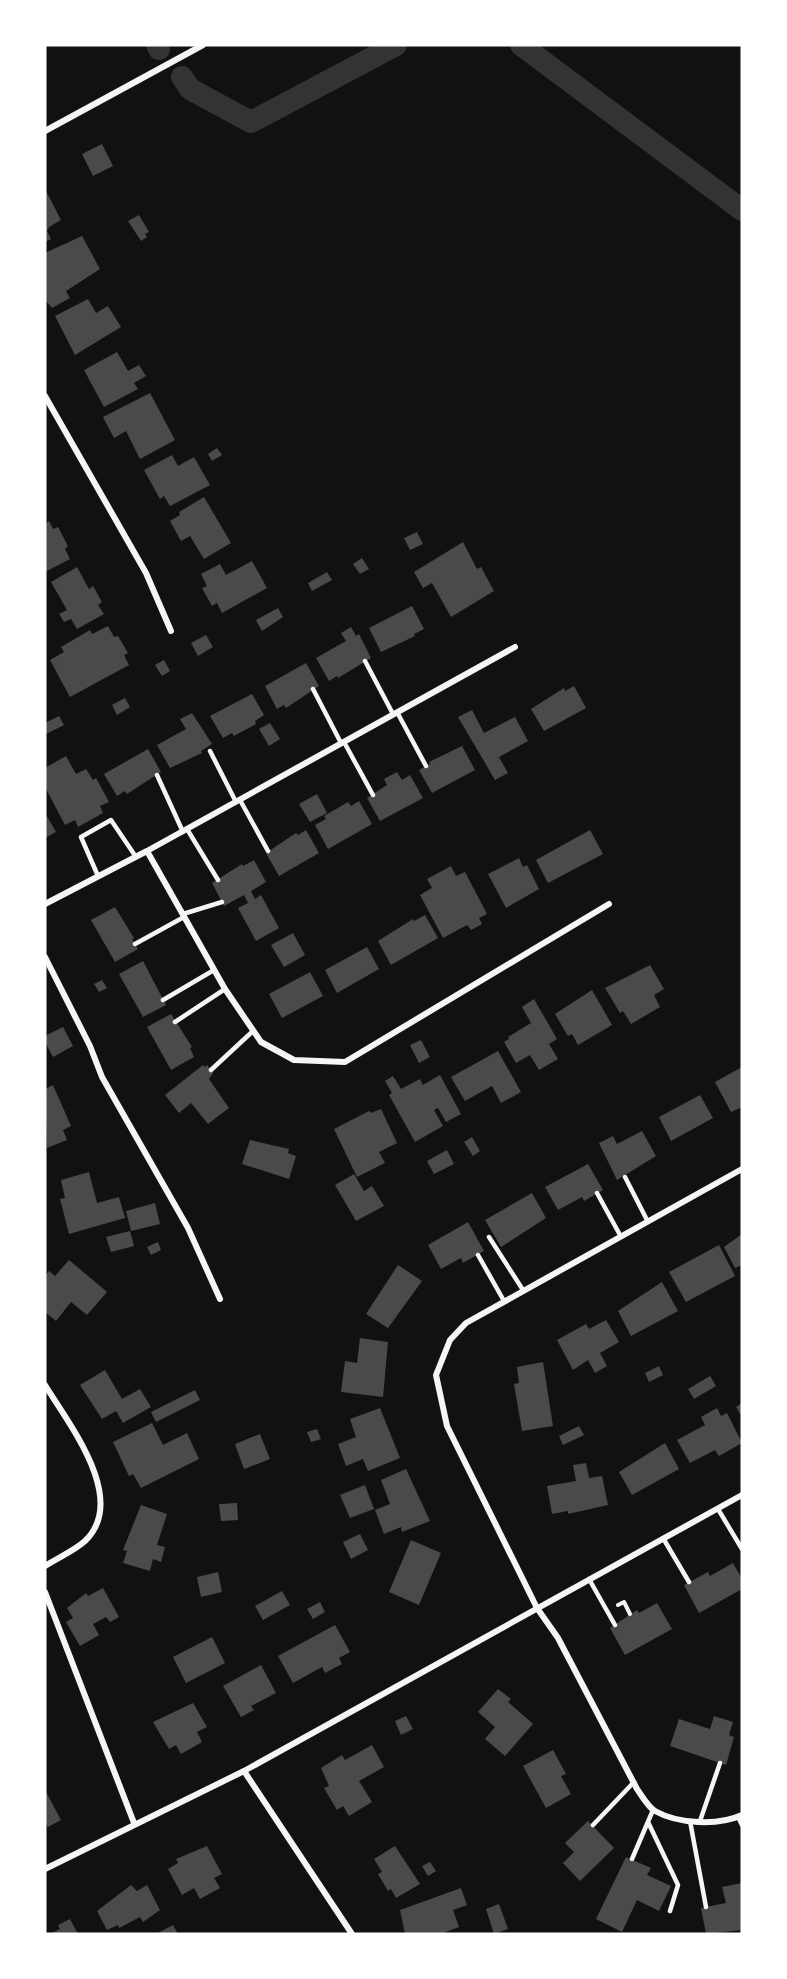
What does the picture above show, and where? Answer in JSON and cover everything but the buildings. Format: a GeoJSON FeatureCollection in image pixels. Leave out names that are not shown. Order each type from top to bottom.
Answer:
{"type":"FeatureCollection","features":[{"type":"Feature","properties":{"kind":"street"},"geometry":{"type":"LineString","coordinates":[[45,131],[203,45]]}},
{"type":"Feature","properties":{"kind":"street"},"geometry":{"type":"LineString","coordinates":[[45,396],[146,573],[171,631]]}},
{"type":"Feature","properties":{"kind":"street"},"geometry":{"type":"LineString","coordinates":[[45,904],[147,851],[514,647]]}},
{"type":"Feature","properties":{"kind":"street"},"geometry":{"type":"LineString","coordinates":[[147,851],[225,989],[261,1042],[294,1060],[345,1062],[609,904]]}},
{"type":"Feature","properties":{"kind":"street"},"geometry":{"type":"LineString","coordinates":[[45,957],[90,1046],[102,1077],[188,1228],[220,1299]]}},
{"type":"Feature","properties":{"kind":"street"},"geometry":{"type":"LineString","coordinates":[[740,1816],[700,1821],[673,1818],[653,1810],[634,1782],[558,1638],[537,1608],[447,1426],[436,1375],[450,1340],[466,1323],[620,1235],[742,1169]]}},
{"type":"Feature","properties":{"kind":"street"},"geometry":{"type":"LineString","coordinates":[[45,1385],[92,1463],[101,1497],[97,1521],[85,1540],[45,1566]]}},
{"type":"Feature","properties":{"kind":"street"},"geometry":{"type":"LineString","coordinates":[[45,1869],[134,1822],[244,1771],[742,1495]]}},
{"type":"Feature","properties":{"kind":"street"},"geometry":{"type":"LineString","coordinates":[[45,1592],[134,1822]]}},
{"type":"Feature","properties":{"kind":"street"},"geometry":{"type":"LineString","coordinates":[[244,1771],[352,1934]]}},
{"type":"Feature","properties":{"kind":"lane"},"geometry":{"type":"LineString","coordinates":[[365,661],[426,766]]}},
{"type":"Feature","properties":{"kind":"lane"},"geometry":{"type":"LineString","coordinates":[[313,689],[373,795]]}},
{"type":"Feature","properties":{"kind":"lane"},"geometry":{"type":"LineString","coordinates":[[210,751],[268,851]]}},
{"type":"Feature","properties":{"kind":"lane"},"geometry":{"type":"LineString","coordinates":[[157,775],[185,830],[218,880]]}},
{"type":"Feature","properties":{"kind":"lane"},"geometry":{"type":"LineString","coordinates":[[98,876],[81,837],[111,820],[136,857]]}},
{"type":"Feature","properties":{"kind":"lane"},"geometry":{"type":"LineString","coordinates":[[135,944],[184,916],[222,902]]}},
{"type":"Feature","properties":{"kind":"lane"},"geometry":{"type":"LineString","coordinates":[[164,1000],[214,970]]}},
{"type":"Feature","properties":{"kind":"lane"},"geometry":{"type":"LineString","coordinates":[[175,1022],[225,989]]}},
{"type":"Feature","properties":{"kind":"lane"},"geometry":{"type":"LineString","coordinates":[[212,1070],[254,1032]]}},
{"type":"Feature","properties":{"kind":"lane"},"geometry":{"type":"LineString","coordinates":[[625,1177],[647,1220]]}},
{"type":"Feature","properties":{"kind":"lane"},"geometry":{"type":"LineString","coordinates":[[597,1193],[620,1235]]}},
{"type":"Feature","properties":{"kind":"lane"},"geometry":{"type":"LineString","coordinates":[[489,1236],[523,1290]]}},
{"type":"Feature","properties":{"kind":"lane"},"geometry":{"type":"LineString","coordinates":[[477,1255],[504,1301]]}},
{"type":"Feature","properties":{"kind":"lane"},"geometry":{"type":"LineString","coordinates":[[718,1509],[742,1549]]}},
{"type":"Feature","properties":{"kind":"lane"},"geometry":{"type":"LineString","coordinates":[[663,1538],[689,1582]]}},
{"type":"Feature","properties":{"kind":"lane"},"geometry":{"type":"LineString","coordinates":[[589,1579],[615,1625]]}},
{"type":"Feature","properties":{"kind":"lane"},"geometry":{"type":"LineString","coordinates":[[700,1821],[720,1763]]}},
{"type":"Feature","properties":{"kind":"lane"},"geometry":{"type":"LineString","coordinates":[[593,1826],[634,1782]]}},
{"type":"Feature","properties":{"kind":"lane"},"geometry":{"type":"LineString","coordinates":[[632,1859],[653,1810]]}},
{"type":"Feature","properties":{"kind":"lane"},"geometry":{"type":"LineString","coordinates":[[740,1816],[742,1826]]}},
{"type":"Feature","properties":{"kind":"lane"},"geometry":{"type":"LineString","coordinates":[[690,1820],[706,1907]]}},
{"type":"Feature","properties":{"kind":"lane"},"geometry":{"type":"LineString","coordinates":[[648,1822],[678,1885],[670,1911]]}},
{"type":"Feature","properties":{"kind":"waterway"},"geometry":{"type":"LineString","coordinates":[[157,45],[159,49]]}},
{"type":"Feature","properties":{"kind":"waterway"},"geometry":{"type":"LineString","coordinates":[[182,77],[190,89],[251,122],[396,45]]}},
{"type":"Feature","properties":{"kind":"waterway"},"geometry":{"type":"LineString","coordinates":[[521,45],[742,210]]}}]}
